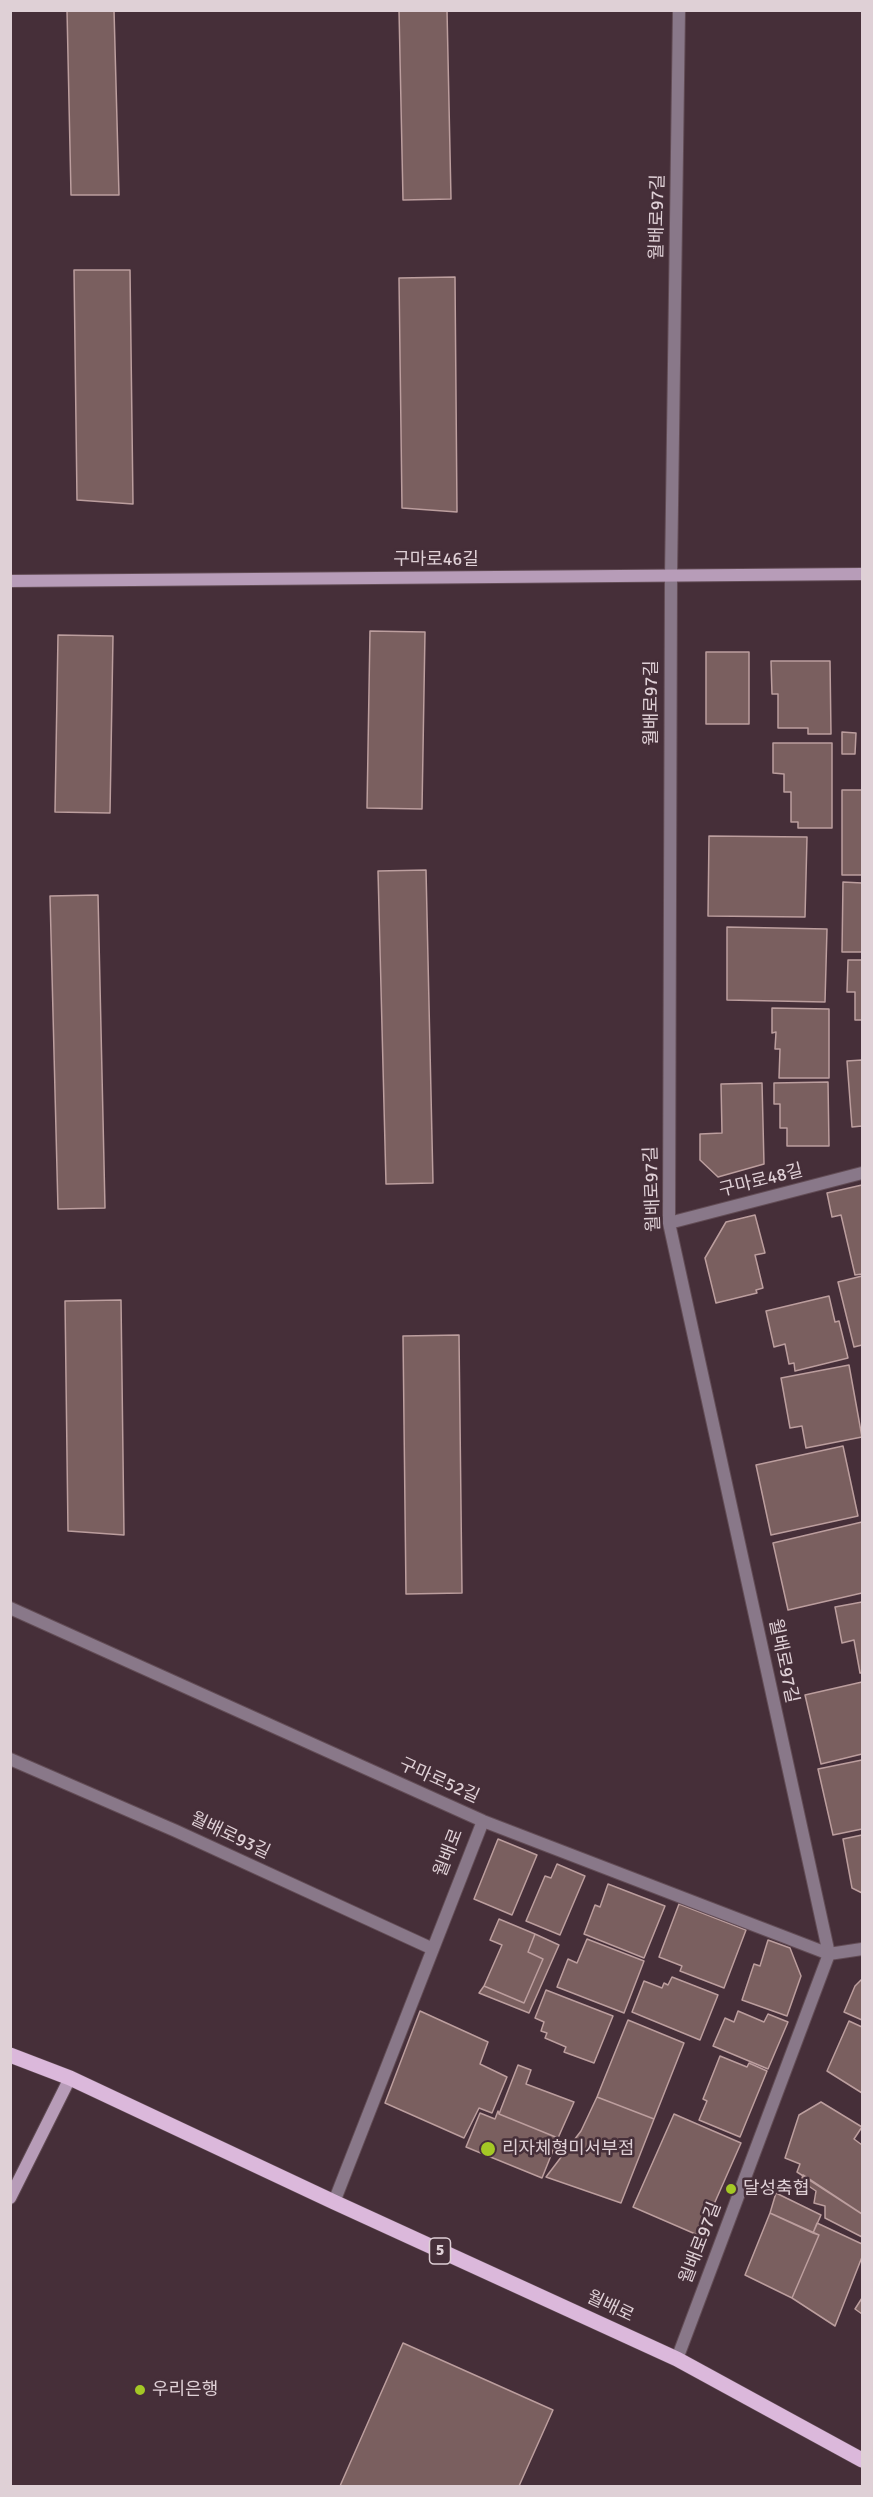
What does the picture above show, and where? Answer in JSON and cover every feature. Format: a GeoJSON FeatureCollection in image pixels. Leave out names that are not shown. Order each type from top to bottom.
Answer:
{"type":"FeatureCollection","features":[{"type":"Feature","properties":{"kind":"main road","name":"구마로46길"},"geometry":{"type":"LineString","coordinates":[[10,581],[862,574]]}},
{"type":"Feature","properties":{"kind":"main road","name":"월배로"},"geometry":{"type":"LineString","coordinates":[[10,2055],[70,2078],[677,2359],[862,2460]]}},
{"type":"Feature","properties":{"kind":"main road"},"geometry":{"type":"LineString","coordinates":[[10,2198],[70,2078]]}},
{"type":"Feature","properties":{"kind":"street","name":"월배로97길"},"geometry":{"type":"LineString","coordinates":[[677,2359],[829,1954],[669,1223],[671,576],[679,10]]}},
{"type":"Feature","properties":{"kind":"street","name":"구마로48길"},"geometry":{"type":"LineString","coordinates":[[669,1223],[862,1173]]}},
{"type":"Feature","properties":{"kind":"street","name":"구마로52길"},"geometry":{"type":"LineString","coordinates":[[10,1608],[483,1821],[829,1954],[862,1949]]}},
{"type":"Feature","properties":{"kind":"street","name":"월배로93길"},"geometry":{"type":"LineString","coordinates":[[10,1759],[176,1831],[433,1949]]}},
{"type":"Feature","properties":{"kind":"street","name":"월배로"},"geometry":{"type":"LineString","coordinates":[[334,2202],[483,1821]]}},
{"type":"Feature","properties":{"kind":"building"},"geometry":{"type":"Polygon","coordinates":[[[67,10],[114,10],[119,195],[71,195],[67,10]]]}},
{"type":"Feature","properties":{"kind":"building"},"geometry":{"type":"Polygon","coordinates":[[[399,10],[447,10],[451,199],[403,200],[399,10]]]}},
{"type":"Feature","properties":{"kind":"building"},"geometry":{"type":"Polygon","coordinates":[[[74,270],[130,270],[133,504],[77,500],[74,270]]]}},
{"type":"Feature","properties":{"kind":"building"},"geometry":{"type":"Polygon","coordinates":[[[455,277],[457,512],[402,508],[399,278],[455,277]]]}},
{"type":"Feature","properties":{"kind":"building"},"geometry":{"type":"Polygon","coordinates":[[[370,631],[425,632],[422,809],[367,808],[370,631]]]}},
{"type":"Feature","properties":{"kind":"building"},"geometry":{"type":"Polygon","coordinates":[[[58,635],[113,636],[110,813],[55,812],[58,635]]]}},
{"type":"Feature","properties":{"kind":"building"},"geometry":{"type":"Polygon","coordinates":[[[706,652],[749,652],[749,724],[706,724],[706,652]]]}},
{"type":"Feature","properties":{"kind":"building"},"geometry":{"type":"Polygon","coordinates":[[[771,661],[830,661],[831,734],[808,734],[808,728],[778,728],[778,694],[772,694],[771,661]]]}},
{"type":"Feature","properties":{"kind":"building"},"geometry":{"type":"Polygon","coordinates":[[[842,732],[856,733],[855,754],[842,754],[842,732]]]}},
{"type":"Feature","properties":{"kind":"building"},"geometry":{"type":"Polygon","coordinates":[[[773,743],[832,743],[832,828],[798,828],[798,822],[791,822],[791,792],[784,792],[784,774],[773,773],[773,743]]]}},
{"type":"Feature","properties":{"kind":"building"},"geometry":{"type":"Polygon","coordinates":[[[842,790],[862,790],[862,875],[842,875],[842,790]]]}},
{"type":"Feature","properties":{"kind":"building"},"geometry":{"type":"Polygon","coordinates":[[[709,836],[807,837],[805,917],[708,916],[709,836]]]}},
{"type":"Feature","properties":{"kind":"building"},"geometry":{"type":"Polygon","coordinates":[[[426,870],[433,1183],[386,1184],[378,871],[426,870]]]}},
{"type":"Feature","properties":{"kind":"building"},"geometry":{"type":"Polygon","coordinates":[[[843,882],[862,883],[862,952],[842,952],[843,882]]]}},
{"type":"Feature","properties":{"kind":"building"},"geometry":{"type":"Polygon","coordinates":[[[98,895],[105,1208],[58,1209],[50,896],[98,895]]]}},
{"type":"Feature","properties":{"kind":"building"},"geometry":{"type":"Polygon","coordinates":[[[727,927],[827,929],[825,1002],[727,1000],[727,927]]]}},
{"type":"Feature","properties":{"kind":"building"},"geometry":{"type":"Polygon","coordinates":[[[848,960],[862,960],[862,1020],[855,1020],[855,992],[847,992],[848,960]]]}},
{"type":"Feature","properties":{"kind":"building"},"geometry":{"type":"Polygon","coordinates":[[[772,1008],[829,1009],[829,1078],[779,1078],[780,1049],[775,1049],[776,1032],[772,1033],[772,1008]]]}},
{"type":"Feature","properties":{"kind":"building"},"geometry":{"type":"Polygon","coordinates":[[[862,1060],[862,1126],[852,1127],[847,1061],[862,1060]]]}},
{"type":"Feature","properties":{"kind":"building"},"geometry":{"type":"Polygon","coordinates":[[[828,1082],[829,1146],[787,1146],[787,1128],[780,1128],[780,1104],[774,1104],[774,1083],[828,1082]]]}},
{"type":"Feature","properties":{"kind":"building"},"geometry":{"type":"Polygon","coordinates":[[[762,1083],[764,1164],[718,1177],[700,1160],[700,1134],[722,1133],[721,1084],[762,1083]]]}},
{"type":"Feature","properties":{"kind":"building"},"geometry":{"type":"Polygon","coordinates":[[[862,1185],[862,1274],[855,1275],[841,1215],[832,1217],[827,1193],[862,1185]]]}},
{"type":"Feature","properties":{"kind":"building"},"geometry":{"type":"Polygon","coordinates":[[[755,1215],[765,1253],[755,1255],[763,1288],[756,1290],[757,1293],[716,1303],[705,1258],[726,1222],[755,1215]]]}},
{"type":"Feature","properties":{"kind":"building"},"geometry":{"type":"Polygon","coordinates":[[[862,1276],[862,1345],[854,1347],[838,1282],[862,1276]]]}},
{"type":"Feature","properties":{"kind":"building"},"geometry":{"type":"Polygon","coordinates":[[[829,1296],[835,1322],[839,1321],[848,1358],[795,1371],[794,1363],[789,1364],[785,1344],[774,1347],[766,1311],[829,1296]]]}},
{"type":"Feature","properties":{"kind":"building"},"geometry":{"type":"Polygon","coordinates":[[[121,1300],[124,1535],[68,1531],[65,1301],[121,1300]]]}},
{"type":"Feature","properties":{"kind":"building"},"geometry":{"type":"Polygon","coordinates":[[[459,1335],[462,1593],[406,1594],[403,1336],[459,1335]]]}},
{"type":"Feature","properties":{"kind":"building"},"geometry":{"type":"Polygon","coordinates":[[[849,1365],[862,1437],[806,1448],[802,1426],[790,1428],[781,1378],[849,1365]]]}},
{"type":"Feature","properties":{"kind":"building"},"geometry":{"type":"Polygon","coordinates":[[[843,1446],[858,1516],[771,1535],[756,1465],[843,1446]]]}},
{"type":"Feature","properties":{"kind":"building"},"geometry":{"type":"Polygon","coordinates":[[[862,1522],[862,1593],[788,1610],[773,1543],[862,1522]]]}},
{"type":"Feature","properties":{"kind":"building"},"geometry":{"type":"Polygon","coordinates":[[[862,1602],[862,1673],[860,1673],[854,1640],[842,1643],[835,1607],[862,1602]]]}},
{"type":"Feature","properties":{"kind":"building"},"geometry":{"type":"Polygon","coordinates":[[[862,1682],[862,1754],[821,1764],[805,1695],[862,1682]]]}},
{"type":"Feature","properties":{"kind":"building"},"geometry":{"type":"Polygon","coordinates":[[[862,1760],[862,1829],[833,1835],[818,1769],[862,1760]]]}},
{"type":"Feature","properties":{"kind":"building"},"geometry":{"type":"Polygon","coordinates":[[[862,1835],[862,1893],[852,1888],[843,1839],[862,1835]]]}},
{"type":"Feature","properties":{"kind":"building"},"geometry":{"type":"Polygon","coordinates":[[[498,1839],[537,1855],[512,1915],[474,1899],[498,1839]]]}},
{"type":"Feature","properties":{"kind":"building"},"geometry":{"type":"Polygon","coordinates":[[[557,1864],[585,1876],[560,1935],[526,1921],[545,1876],[551,1878],[557,1864]]]}},
{"type":"Feature","properties":{"kind":"building"},"geometry":{"type":"Polygon","coordinates":[[[608,1884],[665,1906],[644,1958],[584,1934],[595,1905],[600,1907],[608,1884]]]}},
{"type":"Feature","properties":{"kind":"building"},"geometry":{"type":"Polygon","coordinates":[[[679,1904],[746,1930],[724,1988],[680,1971],[682,1966],[659,1957],[679,1904]]]}},
{"type":"Feature","properties":{"kind":"building"},"geometry":{"type":"Polygon","coordinates":[[[499,1919],[535,1934],[528,1952],[543,1959],[524,2003],[484,1986],[502,1945],[490,1940],[499,1919]]]}},
{"type":"Feature","properties":{"kind":"building"},"geometry":{"type":"Polygon","coordinates":[[[535,1934],[559,1945],[529,2013],[479,1993],[484,1986],[524,2003],[543,1959],[528,1952],[535,1934]]]}},
{"type":"Feature","properties":{"kind":"building"},"geometry":{"type":"Polygon","coordinates":[[[587,1939],[644,1961],[624,2013],[557,1987],[568,1959],[577,1963],[587,1939]]]}},
{"type":"Feature","properties":{"kind":"building"},"geometry":{"type":"Polygon","coordinates":[[[768,1940],[790,1948],[801,1976],[787,2016],[742,2000],[754,1964],[760,1966],[768,1940]]]}},
{"type":"Feature","properties":{"kind":"building"},"geometry":{"type":"Polygon","coordinates":[[[672,1977],[718,1995],[700,2040],[632,2012],[644,1981],[662,1988],[664,1983],[668,1985],[672,1977]]]}},
{"type":"Feature","properties":{"kind":"building"},"geometry":{"type":"Polygon","coordinates":[[[862,1979],[862,2020],[844,2012],[855,1986],[862,1979]]]}},
{"type":"Feature","properties":{"kind":"building"},"geometry":{"type":"Polygon","coordinates":[[[546,1990],[613,2016],[594,2063],[564,2052],[566,2047],[545,2038],[547,2033],[541,2031],[544,2022],[535,2018],[546,1990]]]}},
{"type":"Feature","properties":{"kind":"building"},"geometry":{"type":"Polygon","coordinates":[[[420,2011],[488,2042],[480,2064],[507,2077],[492,2113],[479,2108],[464,2138],[385,2103],[420,2011]]]}},
{"type":"Feature","properties":{"kind":"building"},"geometry":{"type":"Polygon","coordinates":[[[738,2011],[764,2022],[768,2014],[788,2022],[768,2069],[713,2046],[725,2018],[734,2022],[738,2011]]]}},
{"type":"Feature","properties":{"kind":"building"},"geometry":{"type":"Polygon","coordinates":[[[628,2020],[684,2043],[654,2119],[597,2097],[628,2020]]]}},
{"type":"Feature","properties":{"kind":"building"},"geometry":{"type":"Polygon","coordinates":[[[849,2021],[862,2027],[862,2093],[827,2071],[849,2021]]]}},
{"type":"Feature","properties":{"kind":"building"},"geometry":{"type":"Polygon","coordinates":[[[720,2056],[747,2067],[749,2063],[767,2071],[740,2137],[699,2120],[707,2101],[703,2099],[720,2056]]]}},
{"type":"Feature","properties":{"kind":"building"},"geometry":{"type":"Polygon","coordinates":[[[518,2065],[531,2070],[526,2084],[574,2102],[558,2138],[499,2114],[518,2065]]]}},
{"type":"Feature","properties":{"kind":"building"},"geometry":{"type":"Polygon","coordinates":[[[597,2097],[654,2119],[621,2203],[546,2177],[581,2131],[597,2097]]]}},
{"type":"Feature","properties":{"kind":"building"},"geometry":{"type":"Polygon","coordinates":[[[821,2102],[862,2127],[854,2139],[862,2145],[862,2214],[797,2172],[800,2164],[785,2158],[799,2115],[821,2102]]]}},
{"type":"Feature","properties":{"kind":"building"},"geometry":{"type":"Polygon","coordinates":[[[498,2111],[499,2114],[558,2138],[542,2178],[466,2147],[480,2113],[495,2119],[498,2111]]]}},
{"type":"Feature","properties":{"kind":"building"},"geometry":{"type":"Polygon","coordinates":[[[674,2114],[741,2143],[700,2236],[633,2207],[674,2114]]]}},
{"type":"Feature","properties":{"kind":"building"},"geometry":{"type":"Polygon","coordinates":[[[803,2175],[862,2214],[862,2237],[825,2218],[825,2206],[814,2203],[816,2191],[801,2181],[803,2175]]]}},
{"type":"Feature","properties":{"kind":"building"},"geometry":{"type":"Polygon","coordinates":[[[776,2193],[821,2215],[813,2233],[770,2213],[776,2193]]]}},
{"type":"Feature","properties":{"kind":"building"},"geometry":{"type":"Polygon","coordinates":[[[770,2213],[819,2235],[792,2298],[745,2275],[770,2213]]]}},
{"type":"Feature","properties":{"kind":"building"},"geometry":{"type":"Polygon","coordinates":[[[817,2223],[862,2244],[862,2257],[835,2326],[792,2298],[819,2235],[813,2233],[817,2223]]]}},
{"type":"Feature","properties":{"kind":"building"},"geometry":{"type":"Polygon","coordinates":[[[862,2298],[862,2314],[855,2309],[862,2298]]]}},
{"type":"Feature","properties":{"kind":"building"},"geometry":{"type":"Polygon","coordinates":[[[403,2343],[553,2410],[519,2486],[340,2486],[403,2343]]]}},
{"type":"Feature","properties":{"kind":"place","name":"리자체형미서부점"},"geometry":{"type":"Point","coordinates":[488,2149]}},
{"type":"Feature","properties":{"kind":"place","name":"달성축협"},"geometry":{"type":"Point","coordinates":[731,2189]}},
{"type":"Feature","properties":{"kind":"place","name":"우리은행"},"geometry":{"type":"Point","coordinates":[140,2390]}}]}
